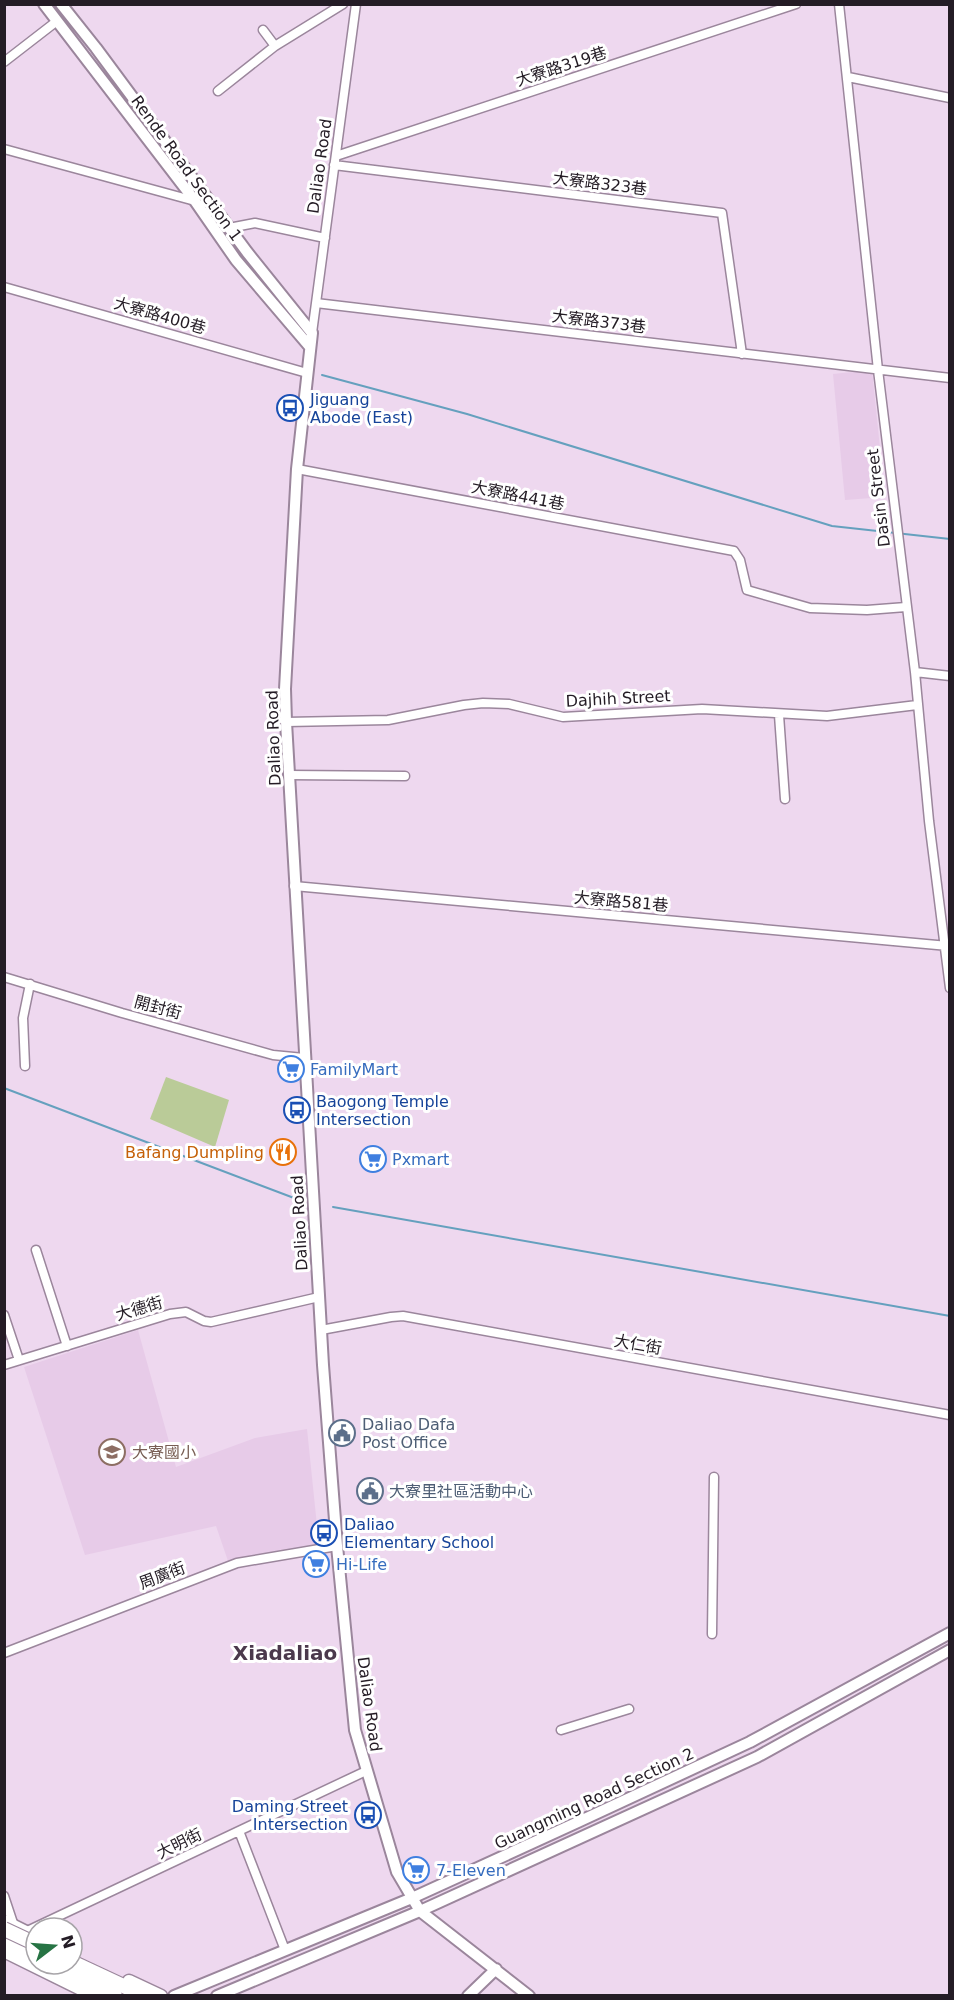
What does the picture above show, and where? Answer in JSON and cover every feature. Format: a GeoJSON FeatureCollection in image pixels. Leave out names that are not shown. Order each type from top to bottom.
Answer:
{"type":"FeatureCollection","features":[{"type":"Feature","properties":{"kind":"highway"},"geometry":{"type":"LineString","coordinates":[[4,1942],[24,1952]]}},
{"type":"Feature","properties":{"kind":"highway"},"geometry":{"type":"LineString","coordinates":[[84,1967],[145,1995]]}},
{"type":"Feature","properties":{"kind":"highway"},"geometry":{"type":"LineString","coordinates":[[74,1976],[115,1995]]}},
{"type":"Feature","properties":{"kind":"main road"},"geometry":{"type":"LineString","coordinates":[[4,1951],[95,1995]]}},
{"type":"Feature","properties":{"kind":"main road"},"geometry":{"type":"LineString","coordinates":[[84,1961],[160,1995]]}},
{"type":"Feature","properties":{"kind":"street","name":"Rende Road Section 1"},"geometry":{"type":"LineString","coordinates":[[44,4],[195,201],[236,260],[310,347]]}},
{"type":"Feature","properties":{"kind":"street","name":"Rende Road Section 1"},"geometry":{"type":"LineString","coordinates":[[61,4],[229,228],[312,333]]}},
{"type":"Feature","properties":{"kind":"street"},"geometry":{"type":"LineString","coordinates":[[218,91],[275,45],[342,4]]}},
{"type":"Feature","properties":{"kind":"street","name":"Daliao Road"},"geometry":{"type":"LineString","coordinates":[[356,4],[310,347],[297,469],[286,678],[294,886],[318,1297],[337,1546],[356,1730],[397,1872],[420,1911],[529,1995]]}},
{"type":"Feature","properties":{"kind":"street","name":"大寮路319巷"},"geometry":{"type":"LineString","coordinates":[[335,161],[796,4]]}},
{"type":"Feature","properties":{"kind":"street","name":"Dasin Street"},"geometry":{"type":"LineString","coordinates":[[839,4],[878,370],[947,946],[950,988]]}},
{"type":"Feature","properties":{"kind":"street"},"geometry":{"type":"LineString","coordinates":[[4,62],[57,21]]}},
{"type":"Feature","properties":{"kind":"street"},"geometry":{"type":"LineString","coordinates":[[263,30],[275,45]]}},
{"type":"Feature","properties":{"kind":"street"},"geometry":{"type":"LineString","coordinates":[[848,76],[950,98]]}},
{"type":"Feature","properties":{"kind":"street"},"geometry":{"type":"LineString","coordinates":[[4,150],[195,201]]}},
{"type":"Feature","properties":{"kind":"street","name":"大寮路323巷"},"geometry":{"type":"LineString","coordinates":[[335,161],[722,213],[742,354]]}},
{"type":"Feature","properties":{"kind":"street"},"geometry":{"type":"LineString","coordinates":[[229,228],[255,223],[324,238]]}},
{"type":"Feature","properties":{"kind":"street","name":"大寮路400巷"},"geometry":{"type":"LineString","coordinates":[[4,287],[307,373]]}},
{"type":"Feature","properties":{"kind":"street","name":"大寮路373巷"},"geometry":{"type":"LineString","coordinates":[[316,303],[950,378]]}},
{"type":"Feature","properties":{"kind":"street","name":"大寮路441巷"},"geometry":{"type":"LineString","coordinates":[[297,469],[734,551],[740,560],[747,590],[810,608],[867,610],[906,607]]}},
{"type":"Feature","properties":{"kind":"street"},"geometry":{"type":"LineString","coordinates":[[915,672],[950,676]]}},
{"type":"Feature","properties":{"kind":"street","name":"Dajhih Street"},"geometry":{"type":"LineString","coordinates":[[286,722],[388,720],[483,703],[509,704],[563,717],[702,709],[827,716],[917,705]]}},
{"type":"Feature","properties":{"kind":"street"},"geometry":{"type":"LineString","coordinates":[[779,715],[785,799]]}},
{"type":"Feature","properties":{"kind":"street"},"geometry":{"type":"LineString","coordinates":[[289,776],[405,776]]}},
{"type":"Feature","properties":{"kind":"street","name":"大寮路581巷"},"geometry":{"type":"LineString","coordinates":[[294,886],[947,946]]}},
{"type":"Feature","properties":{"kind":"street","name":"開封街"},"geometry":{"type":"LineString","coordinates":[[4,977],[273,1055],[304,1058]]}},
{"type":"Feature","properties":{"kind":"street"},"geometry":{"type":"LineString","coordinates":[[25,1066],[23,1018],[30,984]]}},
{"type":"Feature","properties":{"kind":"street"},"geometry":{"type":"LineString","coordinates":[[36,1250],[67,1346]]}},
{"type":"Feature","properties":{"kind":"street","name":"大德街"},"geometry":{"type":"LineString","coordinates":[[4,1365],[170,1314],[186,1312],[211,1322],[318,1297]]}},
{"type":"Feature","properties":{"kind":"street"},"geometry":{"type":"LineString","coordinates":[[4,1315],[19,1360]]}},
{"type":"Feature","properties":{"kind":"street","name":"大仁街"},"geometry":{"type":"LineString","coordinates":[[321,1329],[403,1316],[950,1415]]}},
{"type":"Feature","properties":{"kind":"street"},"geometry":{"type":"LineString","coordinates":[[712,1634],[714,1477]]}},
{"type":"Feature","properties":{"kind":"street","name":"周廣街"},"geometry":{"type":"LineString","coordinates":[[4,1653],[237,1563],[337,1546]]}},
{"type":"Feature","properties":{"kind":"street","name":"Guangming Road Section 2"},"geometry":{"type":"LineString","coordinates":[[174,1995],[412,1898],[750,1742],[950,1633]]}},
{"type":"Feature","properties":{"kind":"street","name":"Guangming Road Section 2"},"geometry":{"type":"LineString","coordinates":[[217,1995],[420,1911],[757,1757],[950,1650]]}},
{"type":"Feature","properties":{"kind":"street"},"geometry":{"type":"LineString","coordinates":[[561,1730],[629,1709]]}},
{"type":"Feature","properties":{"kind":"street","name":"大明街"},"geometry":{"type":"LineString","coordinates":[[4,1942],[17,1929],[239,1831],[366,1771]]}},
{"type":"Feature","properties":{"kind":"street"},"geometry":{"type":"LineString","coordinates":[[239,1831],[285,1950]]}},
{"type":"Feature","properties":{"kind":"street"},"geometry":{"type":"LineString","coordinates":[[4,1896],[17,1929]]}},
{"type":"Feature","properties":{"kind":"street"},"geometry":{"type":"LineString","coordinates":[[303,1943],[310,1957]]}},
{"type":"Feature","properties":{"kind":"street"},"geometry":{"type":"LineString","coordinates":[[468,1995],[496,1970]]}},
{"type":"Feature","properties":{"kind":"shaded area"},"geometry":{"type":"Polygon","coordinates":[[[872,370],[885,497],[845,500],[833,374],[872,370]]]}},
{"type":"Feature","properties":{"kind":"shaded area","name":"大寮國小"},"geometry":{"type":"Polygon","coordinates":[[[138,1330],[176,1467],[255,1438],[307,1429],[319,1545],[228,1561],[216,1526],[85,1555],[24,1367],[138,1330]]]}},
{"type":"Feature","properties":{"kind":"green space"},"geometry":{"type":"Polygon","coordinates":[[[166,1077],[229,1100],[215,1147],[150,1119],[166,1077]]]}},
{"type":"Feature","properties":{"kind":"waterway"},"geometry":{"type":"LineString","coordinates":[[322,375],[467,414],[832,526],[950,539]]}},
{"type":"Feature","properties":{"kind":"waterway"},"geometry":{"type":"LineString","coordinates":[[4,1088],[294,1198]]}},
{"type":"Feature","properties":{"kind":"waterway"},"geometry":{"type":"LineString","coordinates":[[333,1207],[950,1316]]}},
{"type":"Feature","properties":{"kind":"place","name":"Jiguang Abode (East)"},"geometry":{"type":"Point","coordinates":[290,408]}},
{"type":"Feature","properties":{"kind":"place","name":"FamilyMart"},"geometry":{"type":"Point","coordinates":[291,1069]}},
{"type":"Feature","properties":{"kind":"place","name":"Baogong Temple Intersection"},"geometry":{"type":"Point","coordinates":[297,1110]}},
{"type":"Feature","properties":{"kind":"place","name":"Bafang Dumpling"},"geometry":{"type":"Point","coordinates":[283,1152]}},
{"type":"Feature","properties":{"kind":"place","name":"Pxmart"},"geometry":{"type":"Point","coordinates":[373,1159]}},
{"type":"Feature","properties":{"kind":"place","name":"Daliao Dafa Post Office"},"geometry":{"type":"Point","coordinates":[342,1433]}},
{"type":"Feature","properties":{"kind":"place","name":"大寮國小"},"geometry":{"type":"Point","coordinates":[112,1452]}},
{"type":"Feature","properties":{"kind":"place","name":"大寮里社區活動中心"},"geometry":{"type":"Point","coordinates":[370,1491]}},
{"type":"Feature","properties":{"kind":"place","name":"Daliao Elementary School"},"geometry":{"type":"Point","coordinates":[324,1533]}},
{"type":"Feature","properties":{"kind":"place","name":"Hi-Life"},"geometry":{"type":"Point","coordinates":[316,1564]}},
{"type":"Feature","properties":{"kind":"place","name":"Daming Street Intersection"},"geometry":{"type":"Point","coordinates":[368,1815]}},
{"type":"Feature","properties":{"kind":"place","name":"7-Eleven"},"geometry":{"type":"Point","coordinates":[416,1870]}},
{"type":"Feature","properties":{"kind":"district","name":"Xiadaliao"},"geometry":{"type":"Point","coordinates":[285,1653]}}]}
